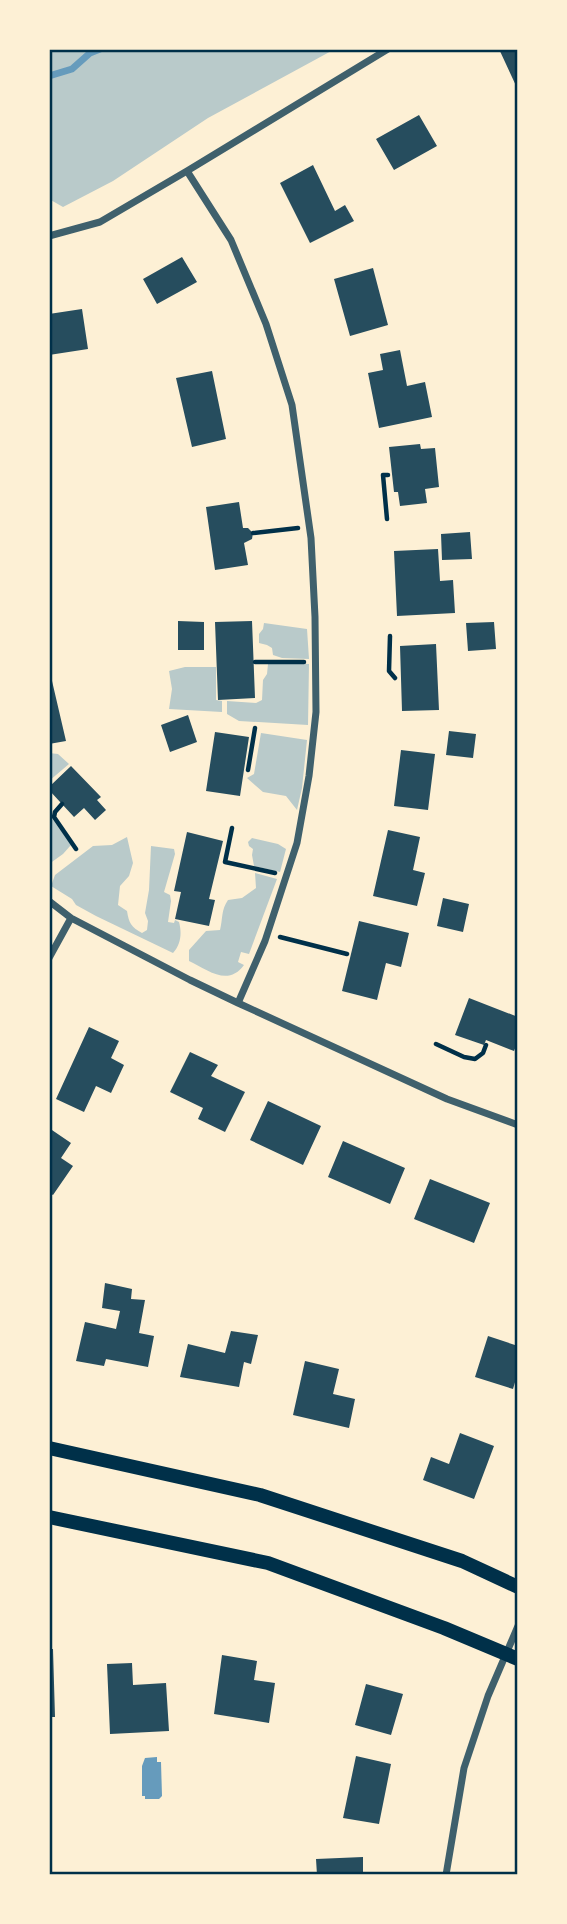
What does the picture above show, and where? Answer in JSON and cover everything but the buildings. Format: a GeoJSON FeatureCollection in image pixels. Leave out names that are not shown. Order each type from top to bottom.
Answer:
{"type":"FeatureCollection","features":[{"type":"Feature","properties":{"kind":"main road"},"geometry":{"type":"LineString","coordinates":[[49,1448],[260,1495],[462,1561],[518,1587]]}},
{"type":"Feature","properties":{"kind":"main road"},"geometry":{"type":"LineString","coordinates":[[49,1517],[268,1563],[444,1628],[512,1657]]}},
{"type":"Feature","properties":{"kind":"street"},"geometry":{"type":"LineString","coordinates":[[49,236],[100,222],[388,49]]}},
{"type":"Feature","properties":{"kind":"street"},"geometry":{"type":"LineString","coordinates":[[187,171],[232,240],[266,324],[292,405],[309,526],[315,617],[316,712],[309,776],[297,843],[267,934],[238,1003]]}},
{"type":"Feature","properties":{"kind":"street"},"geometry":{"type":"LineString","coordinates":[[49,901],[71,918],[190,981],[447,1099],[518,1125]]}},
{"type":"Feature","properties":{"kind":"street"},"geometry":{"type":"LineString","coordinates":[[49,958],[71,918]]}},
{"type":"Feature","properties":{"kind":"street"},"geometry":{"type":"LineString","coordinates":[[446,1875],[464,1768],[485,1703],[512,1657],[518,1626]]}},
{"type":"Feature","properties":{"kind":"path"},"geometry":{"type":"LineString","coordinates":[[387,519],[383,475],[388,475]]}},
{"type":"Feature","properties":{"kind":"path"},"geometry":{"type":"LineString","coordinates":[[253,533],[309,526]]}},
{"type":"Feature","properties":{"kind":"path"},"geometry":{"type":"LineString","coordinates":[[390,636],[389,671],[395,678]]}},
{"type":"Feature","properties":{"kind":"path"},"geometry":{"type":"LineString","coordinates":[[256,662],[316,663]]}},
{"type":"Feature","properties":{"kind":"path"},"geometry":{"type":"LineString","coordinates":[[248,770],[256,728]]}},
{"type":"Feature","properties":{"kind":"path"},"geometry":{"type":"LineString","coordinates":[[62,804],[54,817],[76,849]]}},
{"type":"Feature","properties":{"kind":"path"},"geometry":{"type":"LineString","coordinates":[[233,828],[225,862],[286,876]]}},
{"type":"Feature","properties":{"kind":"path"},"geometry":{"type":"LineString","coordinates":[[267,934],[347,954]]}},
{"type":"Feature","properties":{"kind":"path"},"geometry":{"type":"LineString","coordinates":[[436,1044],[475,1059],[486,1045]]}},
{"type":"Feature","properties":{"kind":"shaded area"},"geometry":{"type":"Polygon","coordinates":[[[49,49],[335,49],[208,118],[113,181],[63,207],[49,199],[49,49]]]}},
{"type":"Feature","properties":{"kind":"shaded area"},"geometry":{"type":"Polygon","coordinates":[[[264,623],[307,629],[309,659],[273,655],[272,648],[259,643],[259,634],[264,623]]]}},
{"type":"Feature","properties":{"kind":"shaded area"},"geometry":{"type":"Polygon","coordinates":[[[268,664],[309,664],[308,725],[239,721],[227,714],[227,701],[256,703],[262,700],[263,680],[268,664]]]}},
{"type":"Feature","properties":{"kind":"shaded area"},"geometry":{"type":"Polygon","coordinates":[[[185,667],[216,667],[216,700],[222,701],[222,712],[169,709],[172,689],[169,671],[185,667]]]}},
{"type":"Feature","properties":{"kind":"shaded area"},"geometry":{"type":"Polygon","coordinates":[[[261,733],[307,740],[297,810],[286,796],[263,792],[247,778],[254,774],[261,733]]]}},
{"type":"Feature","properties":{"kind":"shaded area"},"geometry":{"type":"Polygon","coordinates":[[[49,753],[58,754],[69,764],[49,781],[49,753]]]}},
{"type":"Feature","properties":{"kind":"shaded area"},"geometry":{"type":"Polygon","coordinates":[[[49,814],[71,845],[49,864],[49,814]]]}},
{"type":"Feature","properties":{"kind":"shaded area"},"geometry":{"type":"Polygon","coordinates":[[[127,837],[133,863],[129,876],[120,886],[118,905],[127,911],[131,924],[142,933],[147,930],[148,921],[145,913],[151,846],[174,849],[175,854],[164,892],[170,895],[171,901],[168,922],[174,923],[175,920],[180,926],[179,942],[173,953],[96,916],[51,886],[55,875],[93,846],[112,845],[127,837]]]}},
{"type":"Feature","properties":{"kind":"shaded area"},"geometry":{"type":"Polygon","coordinates":[[[252,838],[278,844],[286,849],[280,872],[254,866],[253,849],[248,842],[252,838]]]}},
{"type":"Feature","properties":{"kind":"shaded area"},"geometry":{"type":"Polygon","coordinates":[[[255,873],[277,879],[249,954],[241,952],[238,962],[244,965],[238,972],[225,976],[189,961],[189,950],[206,931],[220,930],[228,900],[242,898],[256,888],[255,873]]]}},
{"type":"Feature","properties":{"kind":"water"},"geometry":{"type":"Polygon","coordinates":[[[157,1757],[157,1762],[161,1762],[162,1796],[159,1799],[145,1799],[145,1796],[142,1796],[142,1766],[145,1758],[157,1757]]]}},
{"type":"Feature","properties":{"kind":"waterway"},"geometry":{"type":"LineString","coordinates":[[49,76],[72,69],[90,53],[100,49]]}}]}
